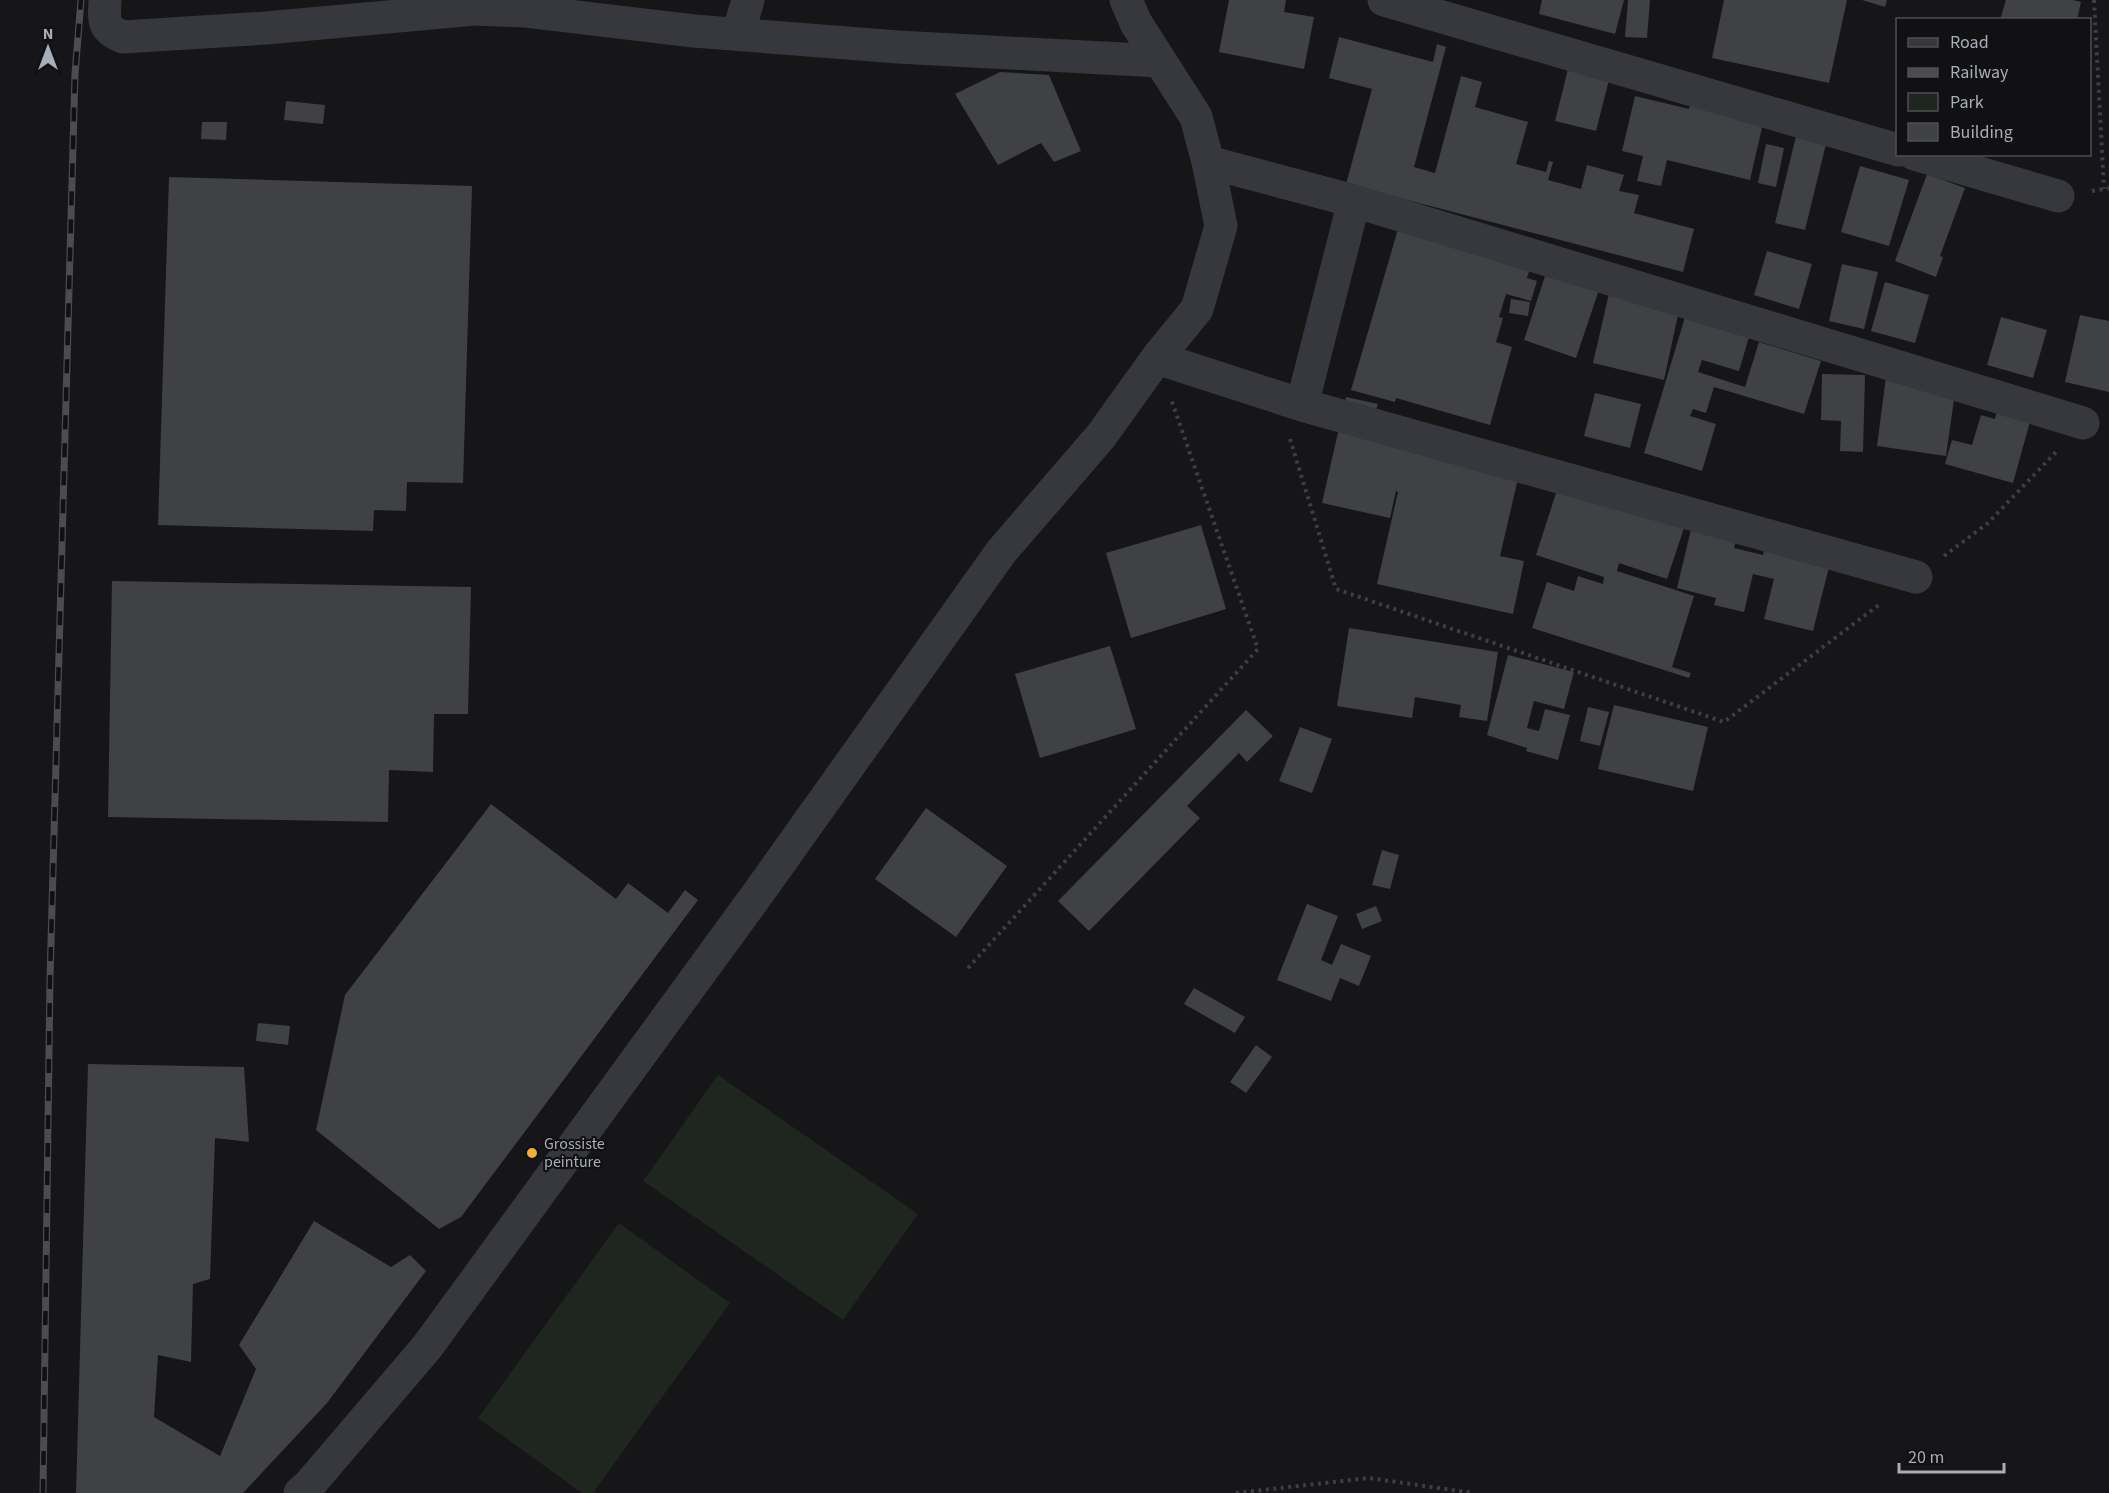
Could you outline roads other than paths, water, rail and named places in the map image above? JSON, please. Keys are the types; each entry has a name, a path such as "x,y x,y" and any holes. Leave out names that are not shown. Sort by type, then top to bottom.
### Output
{"street":[{"path":"105,0 104,20 111,33 123,37 269,14 476,4 694,31 898,47 1159,61"},
{"path":"738,34 748,0"},
{"path":"300,1493 427,1347 759,892 1001,552 1101,436 1157,358 1197,309 1221,226 1208,162 1196,117 1136,23 1126,0"},
{"path":"1384,0 1896,149"},
{"path":"1921,156 2058,196"},
{"path":"1208,162 1354,201 2083,423"},
{"path":"1290,401 1354,201"},
{"path":"1157,358 1290,401 1916,577"}],"railway":[{"path":"43,1493 50,979 75,74 81,0"}],"place":[{"name":"Grossiste peinture","path":"532,1153"}]}
